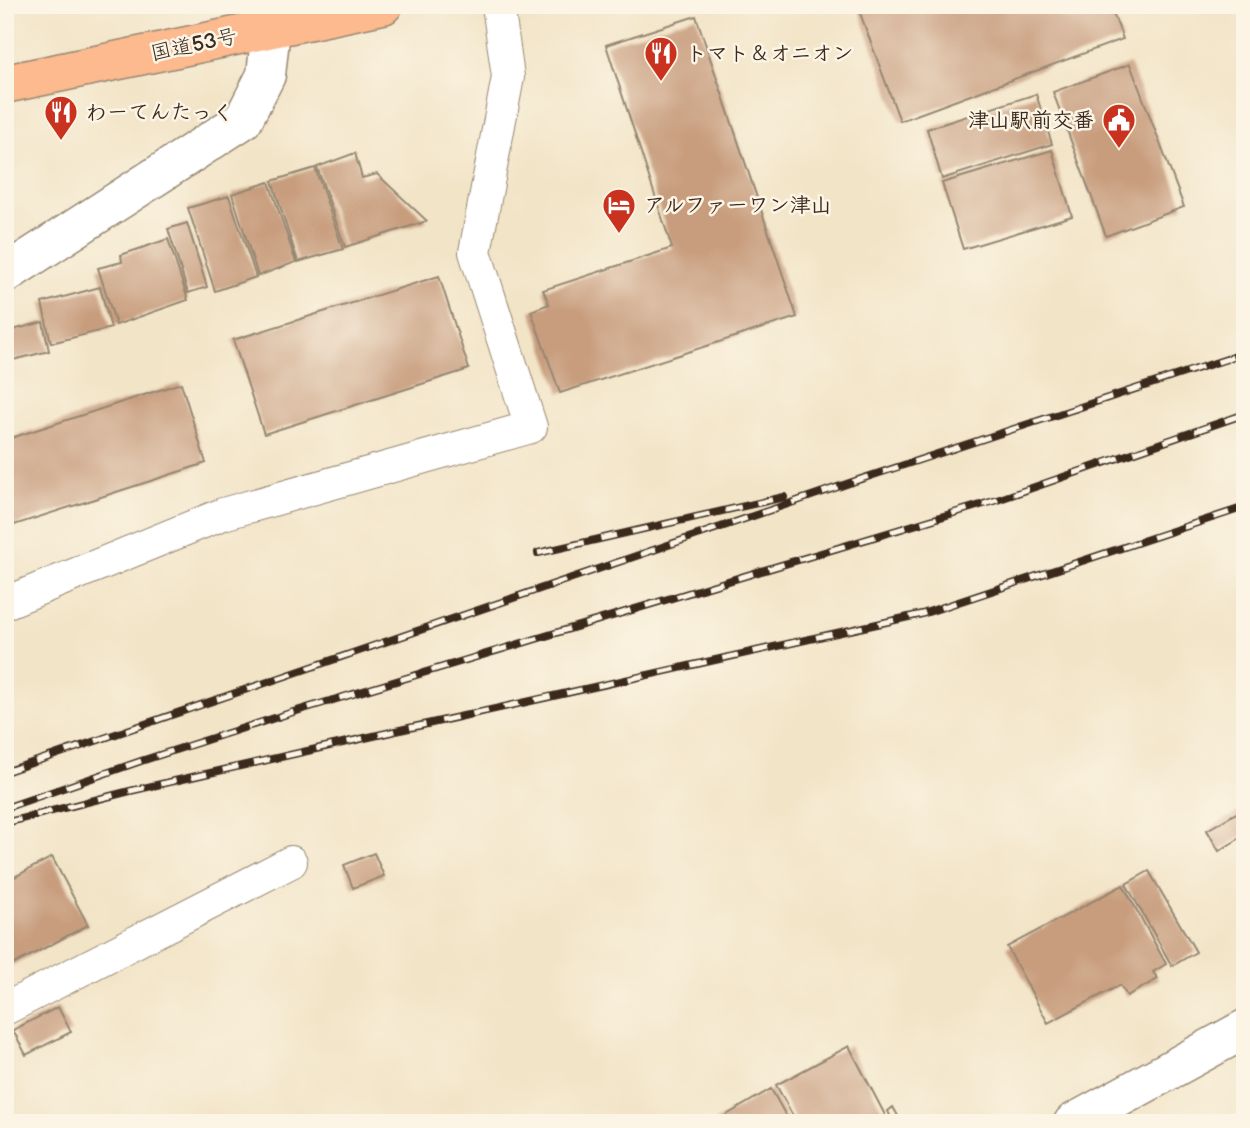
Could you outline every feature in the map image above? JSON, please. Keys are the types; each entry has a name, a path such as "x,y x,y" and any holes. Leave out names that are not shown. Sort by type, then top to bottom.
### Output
{"highway":[{"name":"国道53号","path":"5,84 271,29 335,10 383,5"}],"street":[{"path":"5,274 243,120 266,75 271,29"},
{"path":"1073,1123 1245,1029"}],"lane":[{"path":"5,603 223,514 531,427 475,253 508,77 498,5"},
{"path":"5,1009 291,862"}],"building":[{"path":"857,5 1110,5 1123,39 900,121"},
{"path":"696,16 797,317 560,393 531,311 549,304 543,290 672,248 606,45"},
{"name":"津山駅前交番","path":"1130,64 1184,207 1106,236 1053,92"},
{"path":"1036,94 1052,144 942,179 927,129"},
{"path":"1052,150 1072,216 963,249 942,183"},
{"path":"355,153 362,178 377,174 427,221 345,247 317,167"},
{"path":"315,168 343,249 298,262 272,181"},
{"path":"269,182 296,262 258,276 232,194"},
{"path":"229,196 256,277 215,291 188,208"},
{"path":"187,223 207,287 188,293 168,229"},
{"path":"168,239 188,300 116,325 98,268 122,262 121,255"},
{"path":"439,276 469,369 264,434 233,340"},
{"path":"100,287 111,328 51,343 42,303"},
{"path":"43,322 49,351 5,362 5,332"},
{"path":"181,383 206,463 5,528 5,440"},
{"path":"1240,811 1245,821 1245,835 1219,851 1207,830"},
{"path":"374,853 384,876 353,888 344,865"},
{"path":"52,857 88,925 5,969 5,882"},
{"path":"1149,871 1196,952 1172,966 1126,884"},
{"path":"1123,885 1166,964 1153,972 1158,979 1127,996 1120,985 1048,1023 1007,947"},
{"path":"58,1007 71,1032 26,1055 13,1030"},
{"path":"849,1046 885,1115 873,1123 797,1123 776,1085"},
{"path":"771,1089 790,1123 713,1123"},
{"path":"893,1107 902,1123 883,1123 891,1118 888,1111"}],"railway":[{"path":"5,772 861,479 1245,353"},
{"path":"5,808 290,713 997,500 1245,414"},
{"path":"538,553 784,497"},
{"path":"5,823 130,791 922,614 1245,507"}],"place":[{"name":"トマト＆オニオン","path":"661,83"},
{"name":"わーてんたっく","path":"61,142"},
{"name":"津山駅前交番","path":"1119,150"},
{"name":"アルファーワン津山","path":"619,235"}]}
